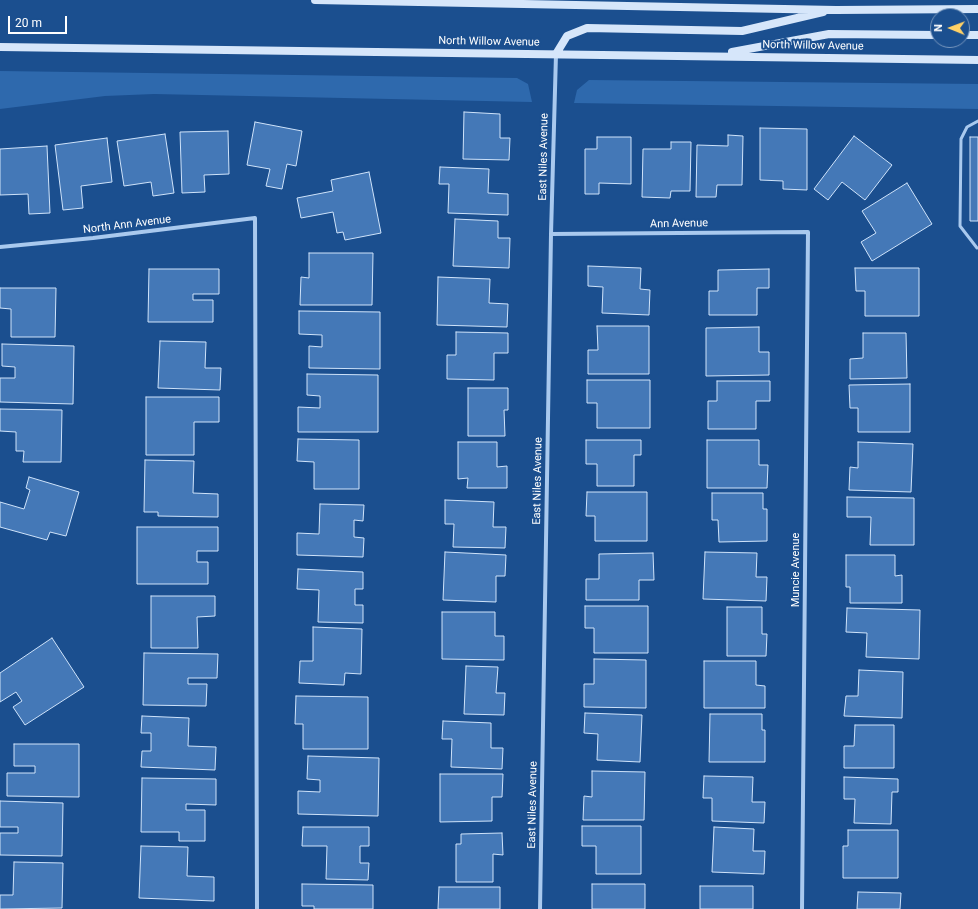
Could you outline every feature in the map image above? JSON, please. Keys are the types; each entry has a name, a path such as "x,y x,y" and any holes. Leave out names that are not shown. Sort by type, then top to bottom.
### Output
{"main road":[{"path":"315,0 836,10 978,8"},
{"path":"556,54 567,36 587,28 742,31 836,10"},
{"path":"714,56 829,34 930,35"},
{"name":"North Willow Avenue","path":"0,47 978,60"}],"street":[{"name":"East Niles Avenue","path":"540,909 551,234 556,54"},
{"name":"North Ann Avenue","path":"0,247 92,238 255,218 256,909"},
{"name":"Ann Avenue","path":"551,234 808,232"},
{"name":"Muncie Avenue","path":"802,909 808,232"}],"lane":[{"path":"977,248 960,226 961,140 967,128 978,120"}],"shaded area":[{"path":"0,71 517,78 528,84 532,102 154,94 105,96 0,109"},
{"path":"589,80 978,84 978,109 574,103 577,90"}],"building":[{"path":"464,112 500,114 500,138 510,138 509,160 463,159"},
{"path":"255,122 302,131 296,166 287,164 282,189 266,186 270,169 247,165"},
{"path":"760,128 807,129 807,190 783,189 783,181 760,180"},
{"path":"228,131 229,174 204,175 205,192 182,193 180,132"},
{"path":"165,134 174,193 153,196 151,182 124,186 117,141"},
{"path":"728,135 743,136 742,185 717,185 716,197 696,197 697,145 728,146"},
{"path":"854,136 892,165 865,200 842,182 828,200 814,189"},
{"path":"597,137 631,137 631,184 599,183 599,194 585,194 585,149 597,149"},
{"path":"970,137 978,137 978,221 970,221"},
{"path":"107,138 112,182 81,186 83,208 63,210 55,145"},
{"path":"671,142 691,142 690,191 671,191 670,198 642,197 643,149 671,149"},
{"path":"47,146 50,213 29,214 28,194 0,195 0,149"},
{"path":"440,167 489,169 488,193 508,194 508,215 448,213 449,184 439,184"},
{"path":"369,172 381,233 345,240 343,232 337,233 333,212 301,218 297,198 333,191 331,180"},
{"path":"907,183 932,224 872,261 861,242 876,233 862,211"},
{"path":"455,219 498,221 498,238 510,238 509,268 453,266"},
{"path":"309,253 373,253 372,305 300,305 301,277 309,278"},
{"path":"588,266 641,268 640,289 650,290 649,315 602,313 603,287 588,286"},
{"path":"855,268 919,268 919,316 865,316 865,291 856,291"},
{"path":"149,269 219,269 219,294 193,294 193,300 213,300 213,322 148,322"},
{"path":"769,269 769,288 757,288 757,315 709,315 709,291 718,291 718,270"},
{"path":"438,277 490,279 489,303 508,304 507,327 437,325"},
{"path":"0,288 56,288 55,337 11,337 11,309 0,308"},
{"path":"299,311 380,312 380,369 309,368 309,346 322,347 322,335 299,334"},
{"path":"597,326 649,326 649,374 588,374 588,350 598,350"},
{"path":"759,327 759,352 769,352 769,375 706,376 706,328"},
{"path":"456,332 508,333 508,353 494,353 494,380 447,379 447,355 456,355"},
{"path":"863,333 906,333 907,378 850,379 850,359 863,358"},
{"path":"160,341 206,342 205,368 221,368 220,390 158,388"},
{"path":"2,344 74,346 73,404 0,402 0,378 15,378 15,367 2,366"},
{"path":"307,374 378,375 378,432 298,432 298,407 320,408 320,396 307,395"},
{"path":"587,380 650,380 650,428 597,428 597,403 587,403"},
{"path":"717,381 770,381 770,401 756,401 756,429 708,429 708,401 717,401"},
{"path":"910,384 910,432 858,432 858,408 850,408 849,385"},
{"path":"468,388 508,388 508,410 504,410 505,436 468,436"},
{"path":"146,397 219,397 219,422 194,422 194,455 146,455"},
{"path":"0,409 62,410 61,462 23,462 24,451 16,451 16,432 0,431"},
{"path":"298,439 359,440 359,489 314,489 314,462 297,461"},
{"path":"586,440 641,440 641,455 634,455 634,486 597,486 597,464 586,464"},
{"path":"707,440 759,440 759,465 768,465 767,488 707,488"},
{"path":"458,442 497,442 497,467 507,466 507,488 467,488 468,478 458,479"},
{"path":"858,442 913,444 911,492 849,490 850,467 858,468"},
{"path":"145,460 194,461 193,493 218,494 218,517 158,516 158,512 144,512"},
{"path":"29,477 79,492 66,536 50,532 47,540 0,527 0,502 24,509 30,490 26,488"},
{"path":"587,492 647,492 647,541 595,541 595,516 586,516"},
{"path":"712,493 763,493 763,509 767,509 767,541 719,542 718,520 712,520"},
{"path":"847,497 914,498 914,545 870,545 871,517 847,517"},
{"path":"445,500 494,502 493,527 506,527 505,548 453,547 454,524 445,524"},
{"path":"320,504 364,505 363,521 354,520 354,537 364,538 363,557 297,555 297,533 319,534"},
{"path":"137,527 218,527 218,551 197,551 197,562 208,562 208,584 137,584"},
{"path":"445,552 506,555 505,576 496,576 496,602 443,600"},
{"path":"705,552 757,553 756,577 767,577 766,601 703,599"},
{"path":"653,553 654,580 639,580 639,600 586,600 586,579 599,579 599,554"},
{"path":"846,555 895,555 895,576 902,575 902,603 850,603 850,587 846,587"},
{"path":"298,569 363,572 363,589 355,589 355,605 363,605 363,623 318,622 319,590 297,589"},
{"path":"151,596 215,596 215,616 197,617 198,648 151,648"},
{"path":"585,606 648,606 648,653 594,653 594,628 585,628"},
{"path":"727,607 762,607 762,634 767,634 766,656 727,656"},
{"path":"847,608 920,610 919,659 866,657 867,633 846,632"},
{"path":"442,612 495,612 495,636 504,636 504,660 442,659"},
{"path":"313,627 362,629 361,674 345,673 344,685 299,683 300,661 313,661"},
{"path":"52,638 84,687 25,725 13,707 22,701 16,692 0,702 0,673"},
{"path":"144,653 218,654 217,678 188,678 188,684 207,684 206,706 143,705"},
{"path":"594,659 646,660 646,708 584,707 584,684 594,684"},
{"path":"704,661 756,661 756,685 765,686 765,708 704,708"},
{"path":"466,666 498,667 496,693 505,693 504,715 464,714"},
{"path":"859,670 903,672 902,718 844,716 846,696 858,696"},
{"path":"296,696 368,697 368,749 303,749 303,724 295,724"},
{"path":"585,713 642,715 640,762 597,760 598,734 584,733"},
{"path":"710,714 762,714 762,730 765,730 765,762 709,762"},
{"path":"142,716 189,718 188,746 216,747 215,770 141,767 142,751 151,751 151,733 141,733"},
{"path":"443,721 491,723 491,748 503,748 502,769 451,767 452,739 442,739"},
{"path":"855,725 894,725 894,768 844,768 844,746 854,746"},
{"path":"14,744 79,744 79,797 7,796 7,773 35,773 35,766 14,766"},
{"path":"308,756 379,758 378,816 298,814 298,791 320,792 320,780 307,779"},
{"path":"592,771 645,772 644,820 583,820 584,796 592,797"},
{"path":"440,774 503,774 502,797 492,797 492,821 440,822"},
{"path":"704,776 753,777 752,802 765,802 764,823 712,821 712,798 703,798"},
{"path":"844,777 898,779 898,792 892,792 891,824 854,823 855,799 844,799"},
{"path":"142,778 216,779 216,805 186,804 186,810 205,810 205,841 179,841 179,832 141,832"},
{"path":"0,801 63,803 62,856 0,855 0,833 18,833 18,827 0,827"},
{"path":"582,826 641,826 641,874 596,874 596,846 582,846"},
{"path":"303,827 369,827 369,846 360,846 360,863 369,863 368,880 326,879 327,846 302,846"},
{"path":"714,827 754,829 753,851 765,851 764,874 712,872"},
{"path":"848,830 898,830 898,878 843,878 843,846 848,846"},
{"path":"502,833 503,855 493,854 493,882 456,882 456,844 461,844 461,834"},
{"path":"141,846 188,847 187,876 214,877 214,901 139,898"},
{"path":"14,862 63,863 62,908 0,909 0,895 13,895"},
{"path":"302,884 373,885 373,909 314,909 314,906 302,906"},
{"path":"592,884 645,884 645,909 592,909"},
{"path":"700,886 753,886 753,909 700,909"},
{"path":"439,887 500,887 500,909 438,909"},
{"path":"858,892 901,893 900,909 857,909"}]}
